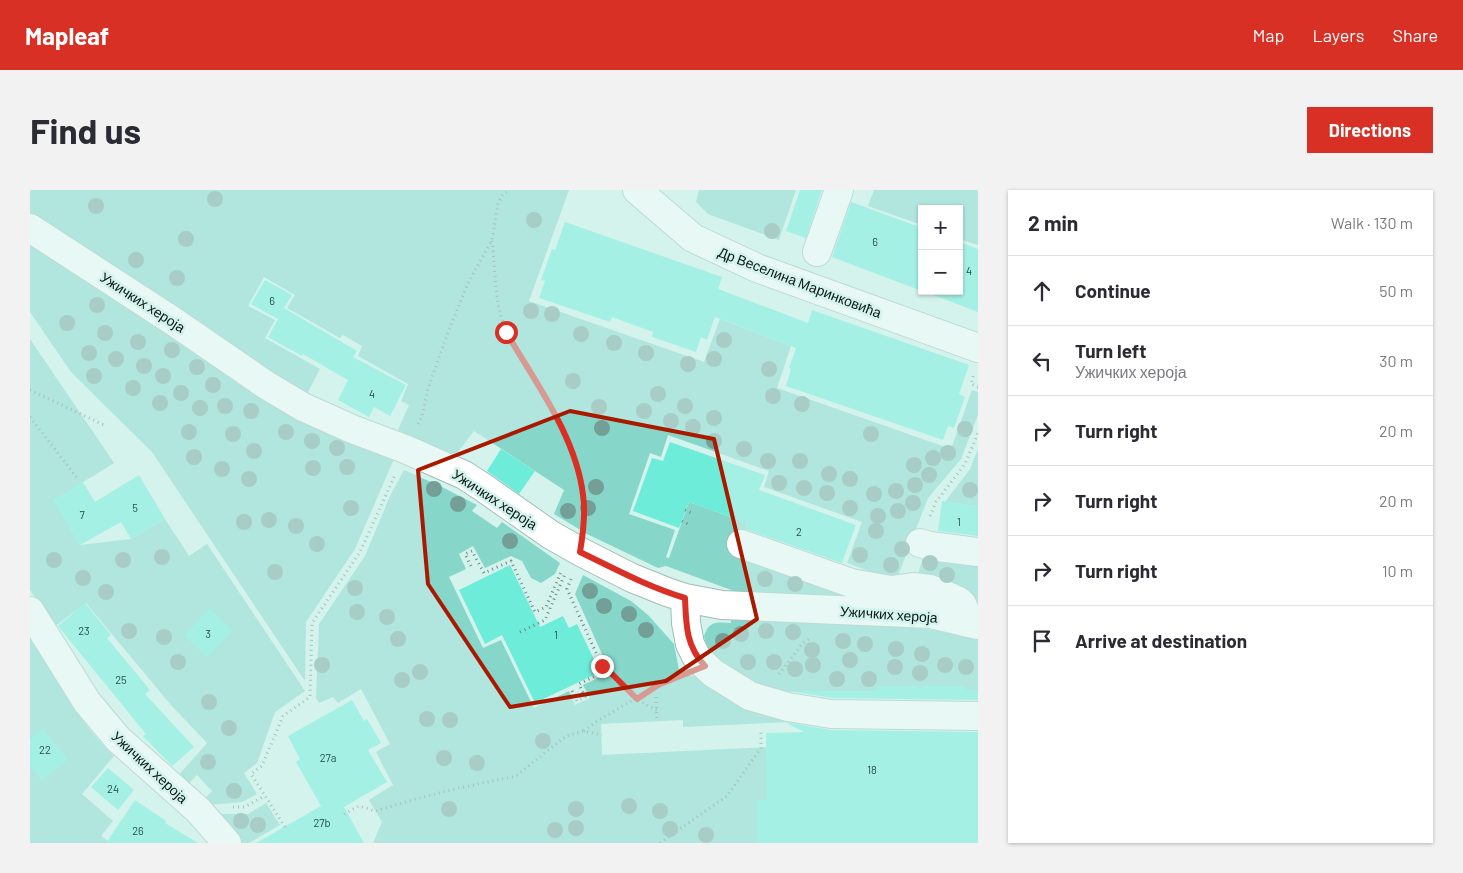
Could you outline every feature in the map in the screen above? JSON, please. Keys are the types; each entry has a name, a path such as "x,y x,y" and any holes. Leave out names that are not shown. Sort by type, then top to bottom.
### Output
{"street":[{"name":"Др Веселина Маринковића","path":"637,190 693,238 757,268 978,348"},
{"path":"817,252 839,190"},
{"name":"Ужичких хероја","path":"30,228 173,320 266,385 303,407 352,429 400,461 470,479 552,536 569,565 632,578 685,598 722,605 930,614 972,624"},
{"path":"920,543 978,552"},
{"path":"741,544 851,583 891,590 913,587 930,589 962,604 972,624"},
{"path":"685,598 686,623 690,644 697,658 705,666 750,696 788,708 831,714 978,716"},
{"name":"Ужичких хероја","path":"30,611 86,702 118,739 198,810 227,843"}],"path":[{"path":"510,190 504,194 498,204 492,240 496,299 506,332 554,413 567,440 580,476 584,497 584,532 545,620 520,632"},
{"path":"285,827 251,774 262,766 283,716 310,696 312,623 360,552 422,416 428,389 468,283 492,240"},
{"path":"971,384 978,386"},
{"path":"30,390 104,425"},
{"path":"30,417 78,478"},
{"path":"920,543 936,502 965,464 978,433"},
{"path":"686,510 694,514"},
{"path":"682,522 690,524"},
{"path":"471,566 465,554 472,551 484,573 511,561 535,612 546,607 569,565"},
{"path":"567,589 602,666 644,705 656,710"},
{"path":"778,677 780,670 804,644 818,634"},
{"path":"344,814 359,806 375,811 440,793 516,776 566,736 583,731 658,685 705,666"},
{"path":"572,691 577,701 585,697 579,684 608,670"},
{"path":"656,697 657,722"},
{"path":"660,843 727,796 761,748 761,723"},
{"path":"583,731 602,735"}],"highlighted area":[{"path":"570,411 714,439 757,619 666,681 510,707 428,584 418,470"}],"green space":[{"path":"30,190 569,190 529,301 704,362 720,319 791,346 777,388 951,449 972,390 978,392 978,415 961,459 928,498 896,581 847,563 862,522 764,487 769,471 668,435 661,457 650,453 629,514 675,530 666,557 669,558 689,502 747,523 742,537 850,597 734,591 666,566 658,568 587,534 554,514 564,490 474,431 457,453 449,453 398,430 409,405 401,401 408,384 358,356 362,346 343,335 340,338 287,308 295,295 264,277 248,306 275,320 265,338 320,369 306,396 30,214"},
{"path":"699,190 796,190 779,240 708,214 696,202"},
{"path":"874,190 978,190 978,245 963,240 963,205 918,205 918,224 868,206"},
{"path":"30,245 164,332 253,393 296,419 394,459 355,549 306,622 305,681 152,452 71,372 30,312"},
{"path":"30,339 114,463 54,500 80,545 131,539 165,519 189,556 207,544 305,691 275,712 257,763 244,773 257,794 242,802 208,805 204,800 212,791 197,775 187,785 177,777 207,743 171,705 86,603 54,627 30,590"},
{"path":"978,449 978,506 945,502 970,469"},
{"path":"404,470 477,505 472,511 497,528 502,522 560,563 555,574 541,583 531,578 522,561 511,556 485,568 473,546 459,554 466,569 449,577 483,648 501,640 534,708 569,691 575,705 590,698 583,685 610,672 575,594 583,575 631,601 648,615 674,644 680,675 701,676 793,719 789,722 683,727 683,720 601,724 602,755 768,747 767,843 373,843 382,822 369,800 393,785 376,752 390,744 361,689 338,703 333,697 319,703 316,698 319,624 365,556 390,496"},
{"path":"925,553 978,559 978,609 915,582"},
{"path":"731,620 905,627 935,630 978,640 978,692 769,691 732,674 707,649 704,636 708,628 717,623 731,623"},
{"path":"30,637 79,715 114,756 82,794 113,821 101,836 111,843 30,843"},
{"path":"266,803 280,825 249,843 243,843 217,814 248,814"}],"building":[{"path":"800,190 822,190 806,238 786,231"},
{"path":"851,202 918,227 918,289 832,257"},
{"path":"565,222 722,277 718,289 808,323 812,310 969,365 959,394 965,397 954,428 948,426 943,440 786,386 791,369 789,368 796,348 715,317 707,340 701,337 696,352 652,337 653,332 612,317 610,322 539,298 545,281 541,280 552,249 555,250"},
{"path":"963,243 978,249 978,312 933,295 963,295"},
{"path":"265,280 292,295 284,308 357,351 353,357 406,385 390,416 374,407 369,417 338,400 348,380 303,354 302,356 268,337 278,319 251,304"},
{"path":"670,442 765,475 759,490 856,525 842,563 745,529 747,523 689,502 679,528 633,511 652,458 663,461"},
{"path":"501,449 535,471 519,494 487,471"},
{"path":"139,475 165,519 131,539 121,522 80,545 53,500 83,482 95,502"},
{"path":"942,501 978,506 978,536 938,531"},
{"path":"510,565 540,627 563,616 569,628 577,624 600,672 535,703 502,635 485,644 459,590"},
{"path":"85,603 111,635 107,638 150,690 145,694 194,747 172,766 143,736 146,734 58,626"},
{"path":"210,608 233,631 207,657 184,635"},
{"path":"877,686 966,686 966,690 978,690 978,700 832,698 789,691 877,691"},
{"path":"352,700 364,721 367,719 381,743 368,750 387,782 344,807 364,843 256,843 321,806 296,762 300,759 288,736"},
{"path":"785,722 831,730 978,732 978,843 757,843 757,800 767,800 766,733 804,732"},
{"path":"43,729 68,759 42,781 30,767 30,739"},
{"path":"108,768 134,790 118,810 91,787"},
{"path":"135,800 166,821 165,823 198,843 106,843"}],"route":[{"path":"506,332 554,413 567,440 580,476 584,497 584,532 580,552 632,578 685,598 686,623 690,644 697,658 705,666 658,685 637,699 602,666"}]}
